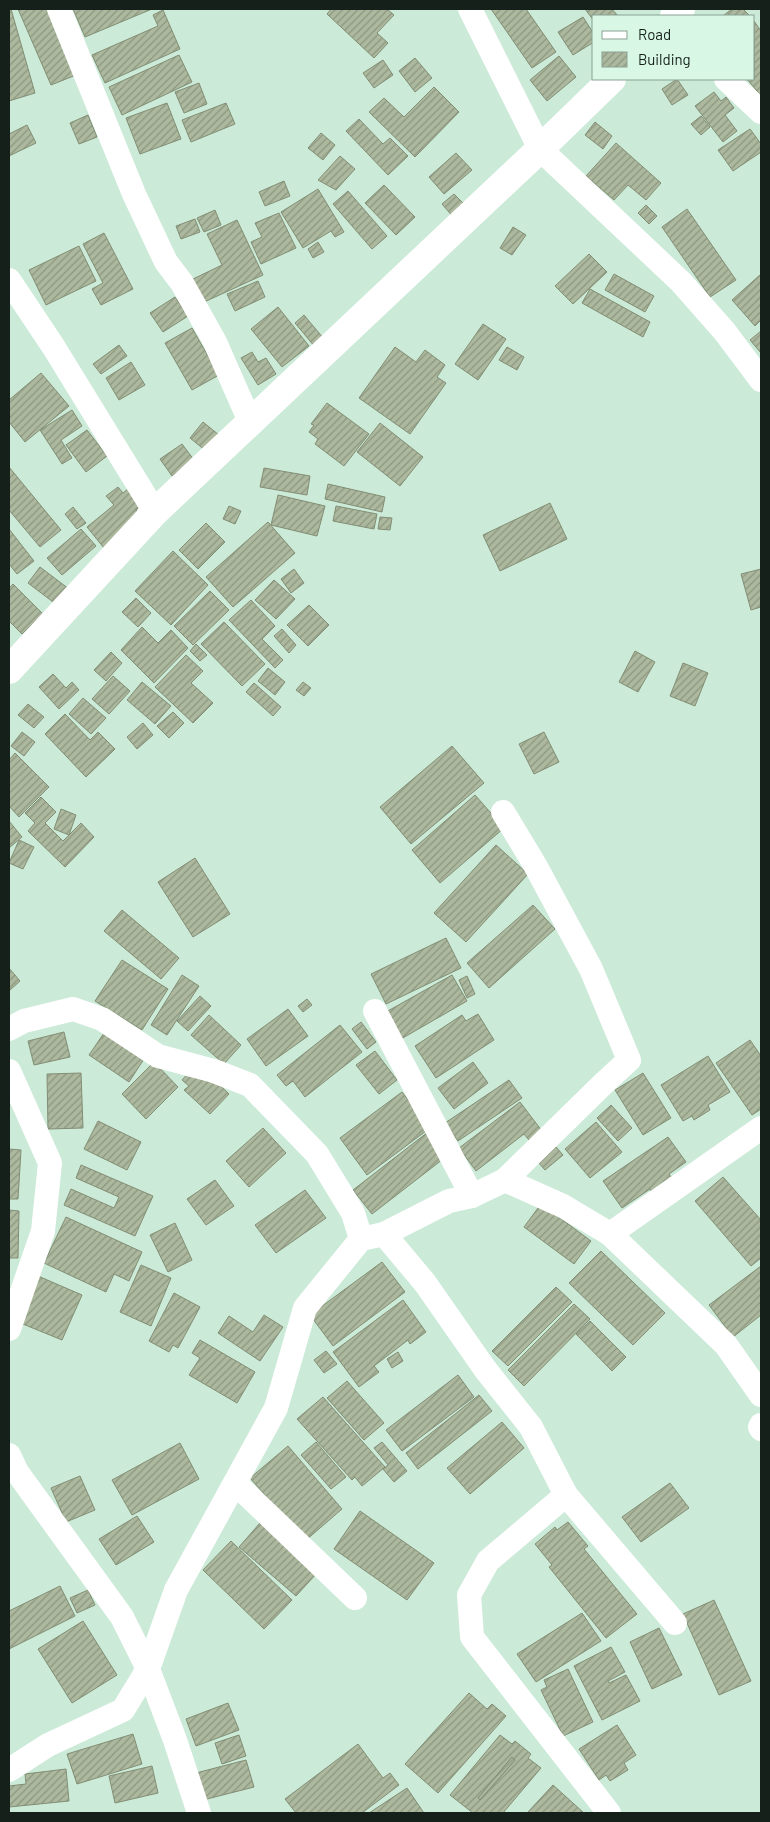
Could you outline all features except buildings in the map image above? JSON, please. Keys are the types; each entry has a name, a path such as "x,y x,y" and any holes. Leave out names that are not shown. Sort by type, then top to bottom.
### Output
{"street":[{"path":"59,9 134,194 166,262 182,283 215,342 251,424"},
{"path":"470,9 540,149 681,282 725,332 761,380"},
{"path":"9,670 155,512 251,424 611,80"},
{"path":"727,80 761,112"},
{"path":"9,280 53,346 155,512"},
{"path":"9,1770 48,1745 123,1710 148,1669 176,1590 236,1484 276,1408 305,1308 373,1236 449,1201 472,1196 504,1180 630,1060 591,969 535,865 502,812"},
{"path":"9,1029 24,1021 73,1009 102,1019 158,1056 214,1071 250,1085 317,1154 354,1213 373,1236 425,1284 485,1368 531,1427 566,1495 675,1623"},
{"path":"375,1011 472,1196"},
{"path":"9,1071 50,1164 43,1231 9,1329"},
{"path":"610,1234 761,1128"},
{"path":"504,1180 563,1206 610,1234 726,1345 761,1395"},
{"path":"9,1455 17,1472 122,1617 148,1669 175,1740 199,1813"},
{"path":"236,1484 355,1598"},
{"path":"566,1495 488,1561 469,1595 472,1636 609,1813"}]}
